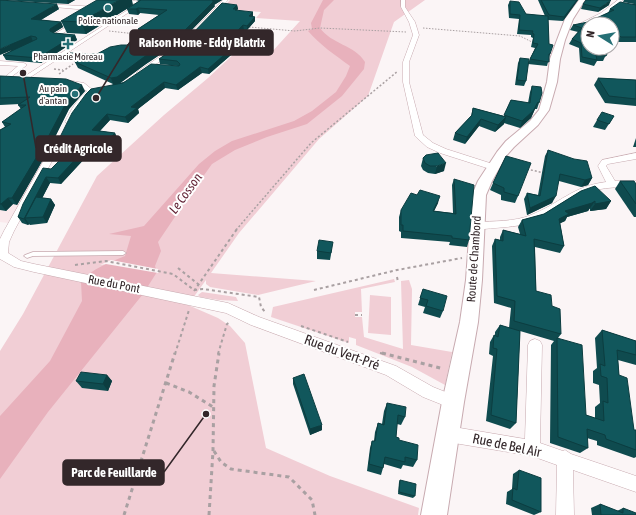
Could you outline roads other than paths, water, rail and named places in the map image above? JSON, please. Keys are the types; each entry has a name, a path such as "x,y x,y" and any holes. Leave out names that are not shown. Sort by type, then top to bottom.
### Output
{"main road":[{"name":"Route de Chambord","path":"434,515 453,402 469,322 474,280 479,195 493,167 510,144 534,122 544,110 552,82 555,59 559,45 566,27 582,0"}],"street":[{"path":"45,11 90,15 102,7 41,5 50,0"},
{"path":"122,0 143,2"},
{"path":"133,77 185,42 226,0"},
{"path":"403,0 403,7 416,35 406,62 406,82 419,136 430,145 443,151 493,167"},
{"path":"24,79 143,2"},
{"path":"566,27 580,25 592,20 603,14 612,3 621,2"},
{"path":"65,36 56,35 83,19"},
{"path":"77,37 88,38"},
{"path":"0,59 10,56"},
{"path":"0,63 24,65 4,78"},
{"path":"148,66 163,68"},
{"path":"4,78 40,80"},
{"path":"1,256 4,242 9,231 54,150 76,106 83,97 95,91 85,85 50,80"},
{"path":"612,184 605,174 602,166 605,162 636,156"},
{"path":"476,226 526,221 539,216 578,192 593,187 612,184 636,184"},
{"name":"Rue du Pont","path":"1,256 18,264 84,279 152,292 193,295 228,308"},
{"name":"Rue du Vert-Pré","path":"228,308 255,321 391,370 428,392 453,402"},
{"path":"532,448 535,345"},
{"name":"Rue de Bel Air","path":"448,434 532,448 565,458 636,484"},
{"path":"565,458 565,515"}],"lane":[{"path":"27,256 33,254 123,253"}],"water":[{"name":"Le Cosson","path":"323,0 334,0 324,10 320,28 330,38 361,56 365,62 364,69 342,96 307,124 267,137 235,150 212,164 158,242 161,251 155,266 157,272 143,294 48,412 0,479 0,416 50,361 82,301 81,282 96,269 125,256 131,236 109,234 144,226 199,164 215,151 232,141 294,121 312,111 336,92 346,76 350,66 333,54 308,31 312,29 311,23"}],"place":[{"name":"Police nationale","path":"108,8"},
{"name":"Pharmacie Moreau","path":"68,44"},
{"name":"Crédit Agricole","path":"23,73"},
{"name":"Au pain d'antan","path":"75,94"},
{"name":"Raison Home - Eddy Blatrix","path":"96,98"},
{"name":"Parc de Feuillarde","path":"206,414"}]}
